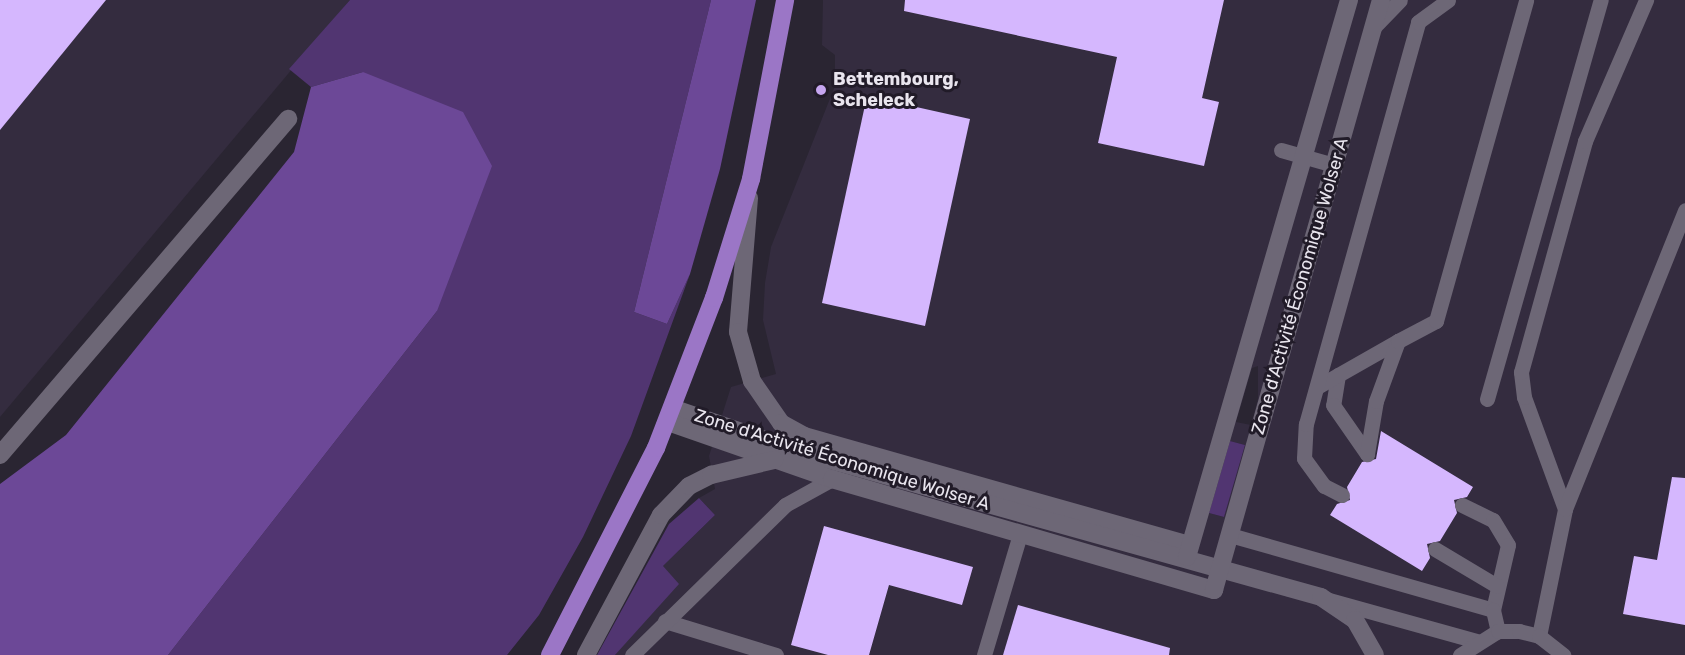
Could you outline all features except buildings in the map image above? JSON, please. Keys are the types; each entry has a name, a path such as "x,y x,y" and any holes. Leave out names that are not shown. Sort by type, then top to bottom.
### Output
{"main road":[{"path":"550,655 670,415 751,179 785,0"}],"street":[{"name":"Zone d'Activité Économique Wolser A","path":"1188,554 1349,0"},
{"name":"Zone d'Activité Économique Wolser A","path":"1219,572 1381,0"},
{"path":"0,455 288,119"},
{"path":"751,179 738,332 752,381 781,423 804,436 1188,554"},
{"path":"670,415 774,460 832,479 1214,590 1219,572"},
{"name":"Zone d'Activité Économique Wolser A","path":"670,415 1188,554 1219,572 1321,597 1354,621 1375,655"},
{"path":"586,655 661,515 689,486 711,475 774,460"}],"lane":[{"path":"1372,29 1400,0"},
{"path":"1342,495 1324,486 1304,458 1317,387 1418,22 1448,0"},
{"path":"1317,387 1436,321 1526,0"},
{"path":"1486,399 1601,0"},
{"path":"1565,509 1524,397 1521,372 1585,141 1646,0"},
{"path":"1281,150 1334,165"},
{"path":"1539,636 1565,509 1685,210"},
{"path":"1338,375 1333,405 1367,454 1376,401 1398,341"},
{"name":"Zone d'Activité Économique Wolser A","path":"632,655 785,505 832,479"},
{"path":"1462,505 1493,520 1508,545 1493,610 1498,632"},
{"path":"984,655 1020,534"},
{"path":"1230,536 1493,610"},
{"path":"1435,549 1497,586"},
{"path":"1321,597 1477,641"},
{"path":"665,621 776,655"},
{"path":"1460,655 1477,641 1498,632 1539,636 1563,655"}],"shaded area":[{"path":"0,0 350,0 0,417"},
{"path":"350,0 711,0 634,312 667,324 690,274 631,436 583,537 539,615 507,655 168,655 437,311 363,72 311,87 289,69"},
{"path":"711,0 756,0 720,169 690,274 667,324 634,312"},
{"path":"823,0 1685,0 1685,655 615,655 663,566 715,515 699,498 715,489 709,456 731,387 776,374 763,320 765,283 771,247 835,86 835,55 822,45","holes":["1258,366 1258,399 1251,425 1236,422 1252,368","1230,441 1245,445 1224,517 1209,513"]},
{"path":"363,72 463,112 492,166 437,311 168,655 0,655 0,484 66,435 294,152 311,87"},
{"path":"1230,441 1245,445 1224,517 1209,513"},
{"path":"699,498 715,515 663,566 679,584 615,655 597,655 669,524"}],"place":[{"name":"Bettembourg, Scheleck","path":"821,90"}]}
